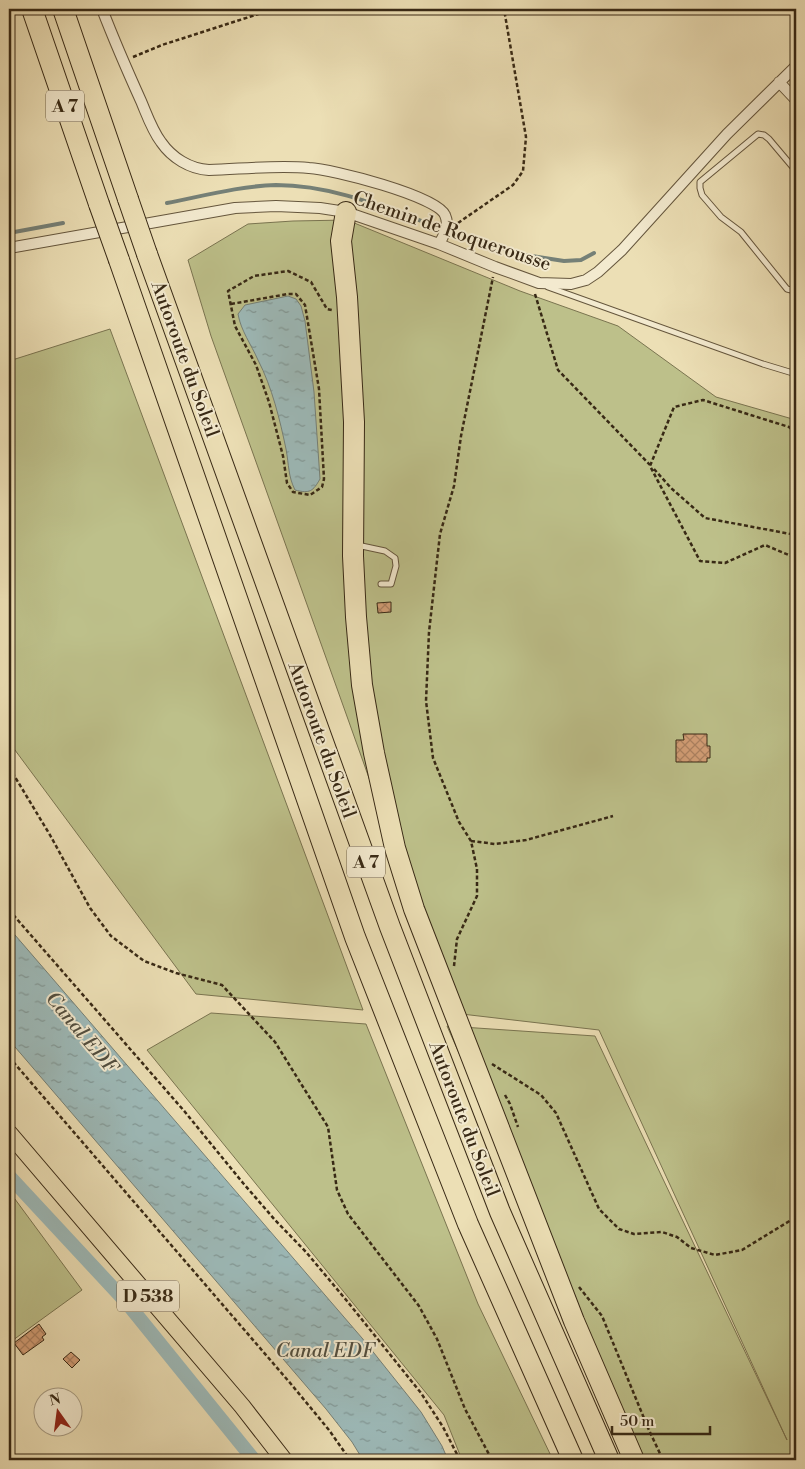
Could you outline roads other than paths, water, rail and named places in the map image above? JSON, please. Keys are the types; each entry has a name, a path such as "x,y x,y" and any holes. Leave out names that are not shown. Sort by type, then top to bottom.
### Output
{"highway":[{"name":"Autoroute du Soleil","path":"32,9 355,937 468,1224 573,1460"},
{"name":"Autoroute du Soleil","path":"63,9 147,254 390,927 500,1212 609,1460"},
{"path":"346,212 341,241 348,313 354,422 356,617 362,684 394,848 414,909 574,1321 634,1460"}],"main road":[{"name":"D 538","path":"9,1133 242,1406 284,1460"}],"street":[{"path":"102,9 123,61 161,143 171,154 197,169 312,168 340,173 412,195 436,206 445,213 446,230 438,244"},
{"name":"Chemin de Roquerousse","path":"9,248 235,208 276,206 320,208 346,212 538,282 562,285 571,284 586,280 598,272 622,250 714,148 796,66"},
{"path":"779,82 796,100"}],"lane":[{"path":"796,171 769,139 764,135 758,134 700,182 700,188 702,195 721,217 742,232 786,289 791,290 796,286"},
{"path":"538,282 763,364 796,374"},
{"path":"354,545 385,551 395,558 396,566 391,584 381,584"}],"water":[{"path":"288,296 296,299 301,306 305,321 314,392 320,479 313,489 304,492 295,490 293,485 281,427 271,392 238,314 245,305"},
{"name":"Canal EDF","path":"9,928 362,1338 421,1412 442,1446 448,1460 363,1460 352,1442 326,1409 9,1040"}],"waterway":[{"path":"167,203 249,187 297,186 357,198 435,226"},
{"path":"9,233 63,223"},
{"path":"457,234 519,254 564,261 581,260 594,253"},
{"path":"9,1176 127,1303 254,1460"}]}
